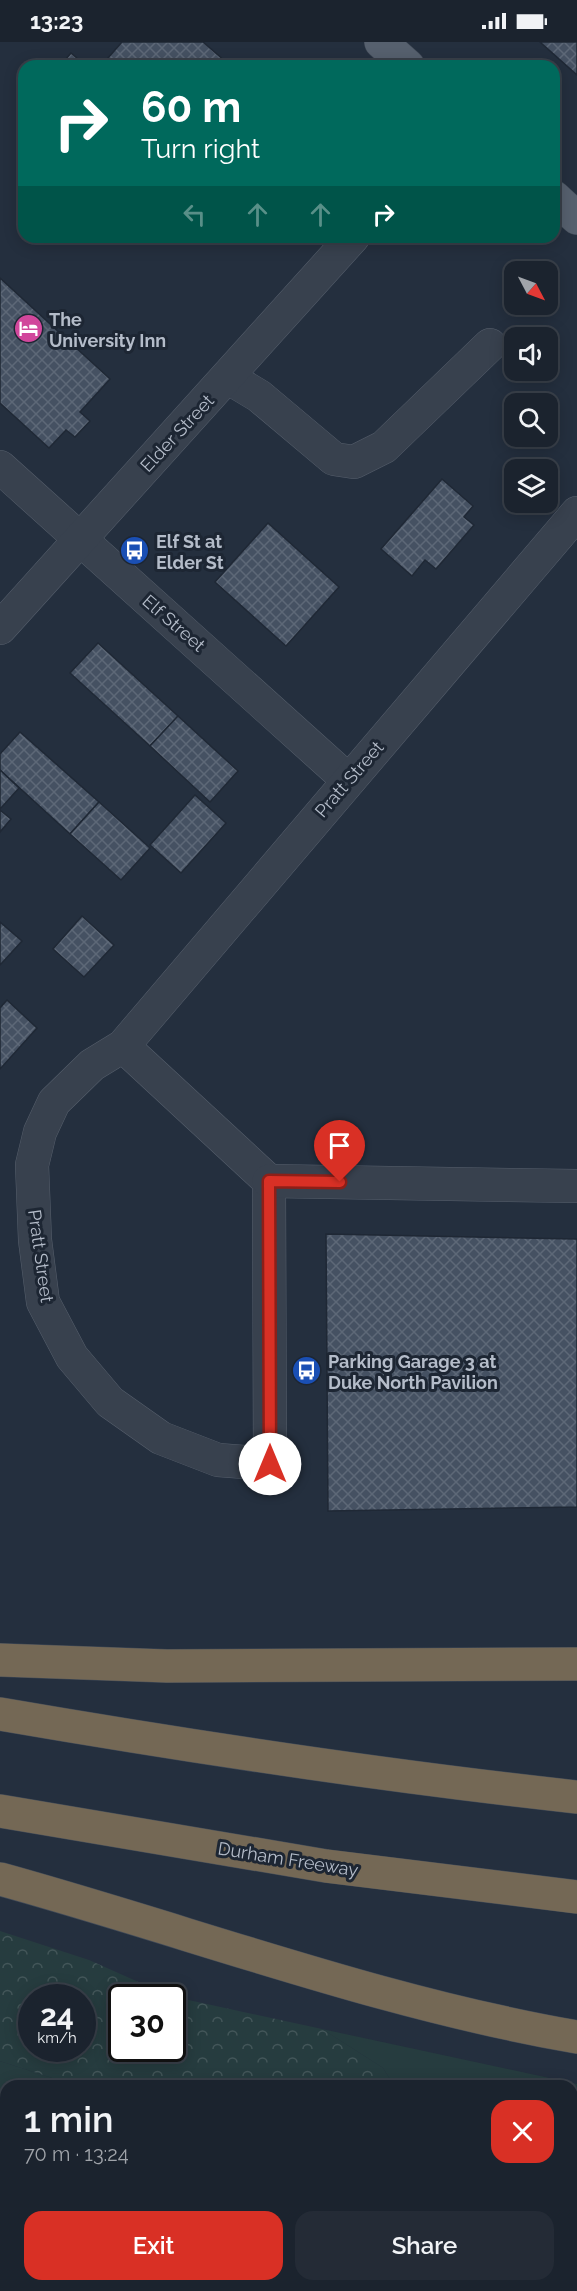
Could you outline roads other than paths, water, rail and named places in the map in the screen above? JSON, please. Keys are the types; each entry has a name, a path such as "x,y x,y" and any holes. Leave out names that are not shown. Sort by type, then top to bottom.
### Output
{"highway":[{"path":"0,1660 167,1666 577,1664"},
{"path":"0,1714 162,1742 419,1779 577,1797"},
{"name":"Durham Freeway","path":"0,1811 326,1866 577,1897"},
{"path":"0,1879 445,2010 577,2037"}],"main road":[{"path":"381,42 401,60"},
{"path":"560,202 577,218"}],"street":[{"name":"Elder Street","path":"0,628 78,539 229,378 348,243"},
{"path":"229,378 259,396 334,459 354,462 384,447 490,345"},
{"name":"Elf Street","path":"0,467 348,780"},
{"name":"Pratt Street","path":"269,1181 270,1464 218,1460 161,1438 110,1402 72,1358 43,1302 35,1240 32,1165 40,1132 54,1102 92,1065 123,1046 577,513"},
{"path":"123,1046 269,1181 577,1186"}],"place":[{"name":"The University Inn","path":"28,329"},
{"name":"Elf St at Elder St","path":"135,551"},
{"name":"Parking Garage 3 at Duke North Pavilion","path":"307,1371"}]}
